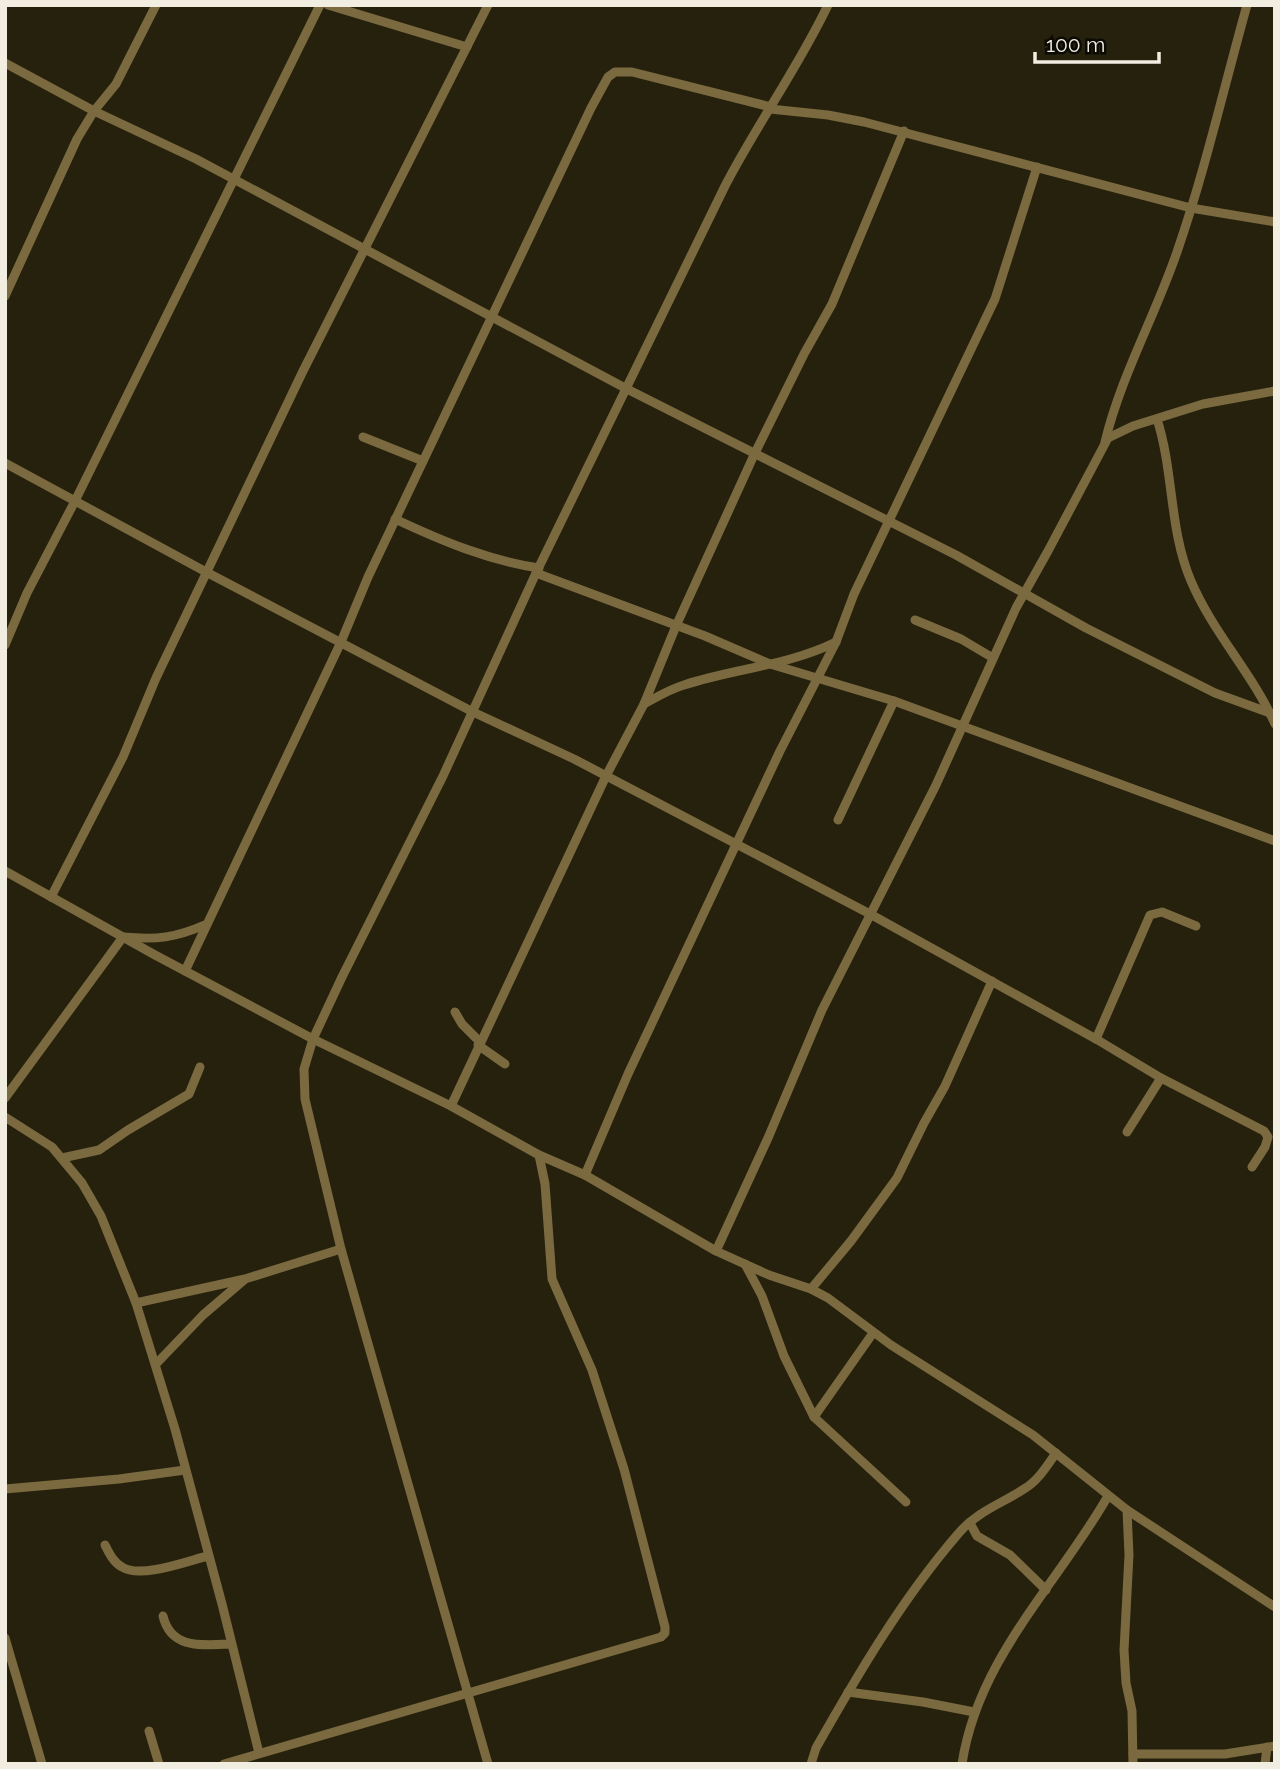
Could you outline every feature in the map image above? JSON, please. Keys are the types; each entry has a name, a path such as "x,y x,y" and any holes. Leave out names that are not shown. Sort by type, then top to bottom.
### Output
{"street":[{"path":"5,296 64,166 94,111 116,84 156,5"},
{"path":"5,645 27,593 235,181 320,5"},
{"path":"328,5 467,47"},
{"path":"51,897 123,757 156,678 303,371 488,5"},
{"path":"488,1764 341,1250 305,1099 304,1069 313,1039 473,712 537,571 743,151 828,5"},
{"path":"1105,443 1113,412 1153,318 1191,208 1247,5"},
{"path":"5,62 94,111 196,159 626,389 754,455 890,520 1070,620 1215,693 1270,713"},
{"path":"185,971 341,642 395,519 591,108 611,73 632,72 770,108 828,115 904,131 1191,208 1275,222"},
{"path":"451,1106 606,776 644,704 676,626 754,455 832,304 904,131"},
{"path":"585,1175 628,1074 836,642 854,594 995,299 1037,167"},
{"path":"716,1251 822,1010 936,785 1023,592 1108,438 1133,426 1203,404 1275,391"},
{"path":"1157,419 1177,530 1191,580 1217,631 1275,724"},
{"path":"363,437 423,461"},
{"path":"5,463 473,712 606,776 870,914 1161,1078 1266,1133 1266,1144 1252,1167"},
{"path":"395,519 481,555 537,571 770,664 894,701 1275,841"},
{"path":"915,620 961,639 993,658"},
{"path":"644,704 686,684 810,654 836,642"},
{"path":"838,820 894,701"},
{"path":"5,870 313,1039 451,1106 539,1155 585,1175 716,1251 811,1289 1032,1435 1127,1510 1275,1607"},
{"path":"1096,1039 1150,915 1162,912 1196,926"},
{"path":"123,937 170,938 207,924"},
{"path":"5,1098 123,937"},
{"path":"811,1289 859,1231 897,1178 923,1123 945,1086 992,981"},
{"path":"455,1012 479,1044 505,1064"},
{"path":"62,1158 99,1150 189,1094 200,1067"},
{"path":"1127,1132 1161,1078"},
{"path":"5,1116 52,1147 82,1183 101,1216 136,1303 185,1470 259,1753"},
{"path":"224,1764 661,1637 666,1629 624,1469 596,1382 572,1320 552,1279 545,1184 539,1155"},
{"path":"136,1303 245,1279 341,1250"},
{"path":"744,1264 762,1296 784,1356 814,1417 906,1502"},
{"path":"156,1364 203,1315 245,1279"},
{"path":"814,1417 873,1332"},
{"path":"805,1764 848,1692 920,1582 970,1522 989,1507 1030,1485 1056,1453"},
{"path":"5,1489 185,1470"},
{"path":"962,1764 974,1712 998,1659 1108,1496"},
{"path":"1127,1510 1129,1555 1124,1650 1126,1683 1132,1711 1133,1759 1226,1754 1271,1746 1265,1764"},
{"path":"970,1522 977,1536 1010,1555 1046,1590"},
{"path":"105,1545 119,1565 134,1572 208,1556"},
{"path":"163,1616 170,1634 180,1640 204,1645 231,1644"},
{"path":"5,1639 42,1764"},
{"path":"848,1692 974,1712"},
{"path":"149,1731 159,1764"},
{"path":"811,1764 816,1748"}]}
